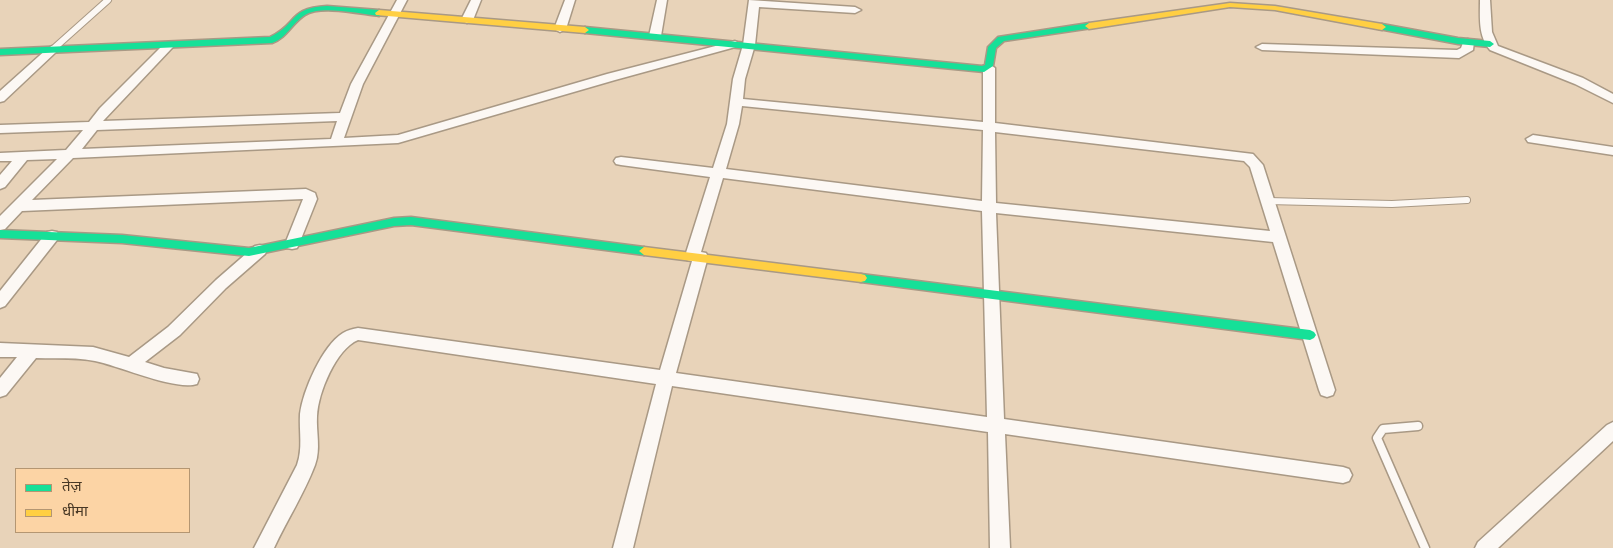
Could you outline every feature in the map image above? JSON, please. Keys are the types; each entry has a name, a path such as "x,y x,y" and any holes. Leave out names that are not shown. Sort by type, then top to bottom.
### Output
{"street":[{"path":"336,143 366,64 402,0"},
{"path":"467,20 476,0"},
{"path":"560,29 570,0"},
{"path":"655,36 662,0"},
{"path":"1485,0 1490,44"},
{"path":"623,548 717,174 733,124 742,45 754,1 855,10"},
{"path":"1000,548 989,207 989,68 991,47 994,42 1001,39 1230,5 1275,8 1468,42 1490,44 1504,53 1579,81 1613,100"},
{"path":"0,52 168,46 278,39 298,16 313,8 655,36 989,68"},
{"path":"1262,47 1459,54 1467,50 1468,42"},
{"path":"0,157 388,140 413,135 602,79 742,45"},
{"path":"0,225 68,154 104,111 168,46"},
{"path":"0,98 52,50"},
{"path":"736,102 990,127 1248,157 1256,165 1327,390"},
{"path":"0,129 345,117"},
{"path":"1533,139 1613,151"},
{"path":"0,184 23,156"},
{"path":"621,161 989,207 1279,238"},
{"path":"18,206 306,194 310,196 310,199 292,244"},
{"path":"0,234 122,239 238,251 260,250 394,222 411,221 1310,336"},
{"path":"0,302 52,236"},
{"path":"130,364 174,331 260,250"},
{"path":"264,548 306,464 312,394 336,350 346,338 352,335 400,340 997,424 1343,475"},
{"path":"0,350 93,354 164,375 190,378"},
{"path":"0,390 32,351"},
{"path":"1486,548 1613,430"}],"lane":[{"path":"52,50 108,0"},
{"path":"1268,201 1365,206 1419,205 1467,200"},
{"path":"1418,426 1383,429 1377,438 1425,548"}],"traffic: fast":[{"path":"0,52 272,40 285,32 301,14 308,11 327,9 379,13"},
{"path":"585,30 984,69 989,66 992,47 1001,39 1089,26"},
{"path":"1382,27 1458,41 1490,44"},
{"path":"0,234 122,239 249,252 394,222 411,221 644,251"},
{"path":"861,278 1310,335"}],"traffic: slow":[{"path":"1089,26 1230,5 1275,8 1382,27"},
{"path":"379,13 585,30"},
{"path":"644,251 861,278"}]}
